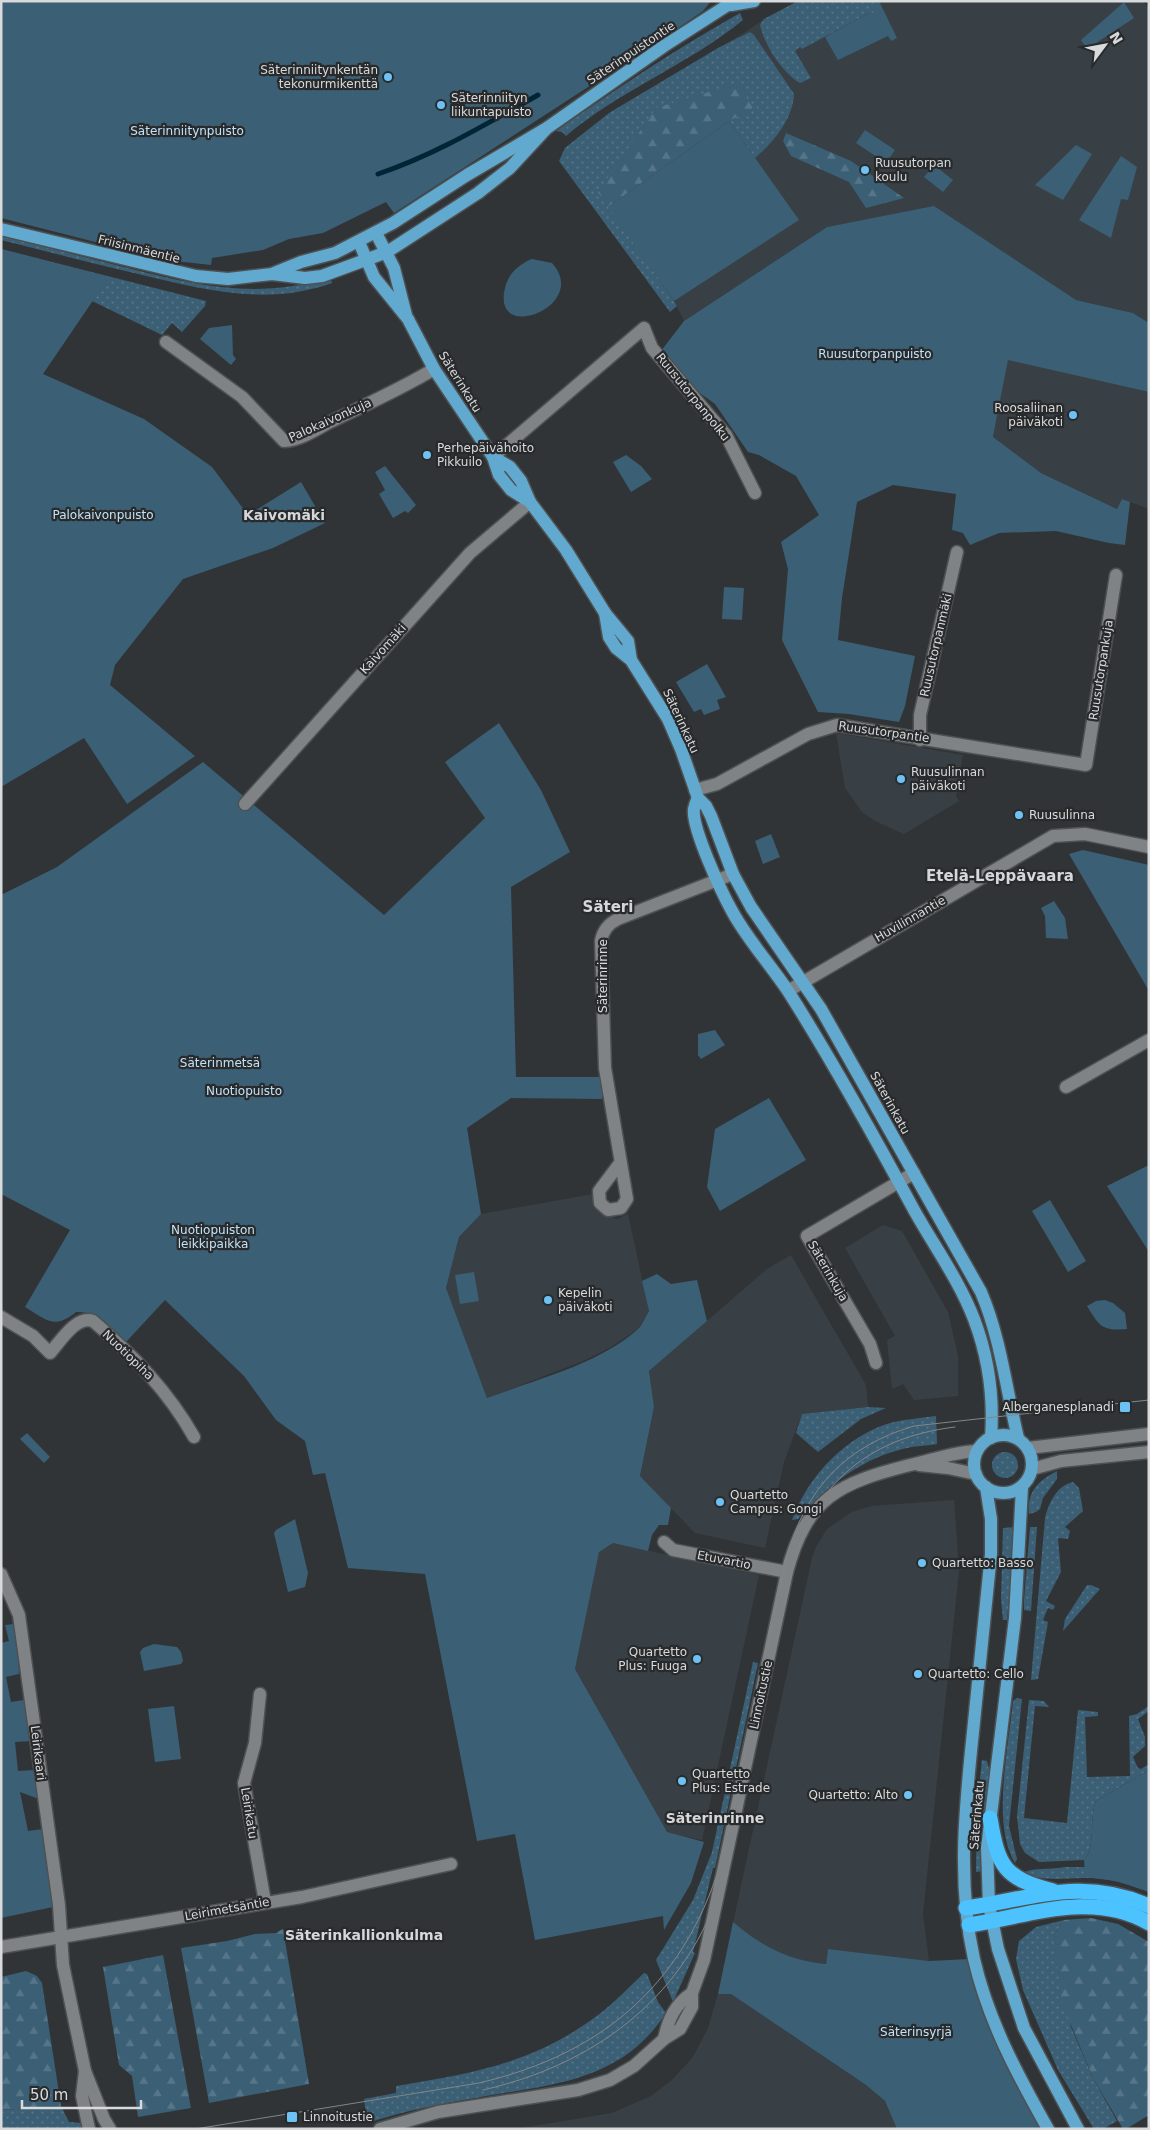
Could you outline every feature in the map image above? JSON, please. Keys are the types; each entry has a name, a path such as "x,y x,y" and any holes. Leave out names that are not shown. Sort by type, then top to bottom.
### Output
{"highway":[{"path":"990,1818 997,1853 1012,1875 1030,1885 1056,1892"},
{"path":"966,1908 1056,1892 1081,1890 1106,1891 1128,1897 1149,1906"},
{"path":"969,1926 1058,1908 1089,1906 1110,1908 1134,1914 1149,1923"}],"main road":[{"name":"Säterinpuistontie","path":"376,233 467,175 547,128 664,46 733,3 754,1"},
{"name":"Säterinpuistontie","path":"387,252 478,193 510,168 547,128"},
{"name":"Friisinmäentie","path":"1,229 196,276 228,279 272,274 305,278 322,276 387,252"},
{"name":"Friisinmäentie","path":"272,274 301,262 335,253 376,233"},
{"name":"Säterinkatu","path":"376,233 394,268 408,319"},
{"name":"Säterinkatu","path":"359,242 374,277 408,319 434,369 493,457 499,475 510,490 530,502 566,550 605,614 628,640 631,660 668,719 681,748 696,794 706,806 711,816 733,874 751,906 826,1017 981,1292 994,1322 1018,1438"},
{"name":"Säterinkatu","path":"696,794 695,822 717,880 733,913 788,991 900,1182 959,1287 974,1318 984,1348 990,1387 993,1418 991,1438"},
{"path":"1004,1435 1018,1438 1028,1448 1032,1458 1032,1469 1022,1487 1003,1494 986,1487 976,1474 974,1462 977,1451 991,1438 1004,1435"},
{"name":"Säterinkatu","path":"986,1487 992,1519 991,1554 964,1820 966,1908 974,1959 1000,2038 1015,2072 1048,2129"},
{"name":"Säterinkatu","path":"1022,1487 1015,1618 987,1848 988,1905 1012,1998 1024,2028 1078,2129"}],"street":[{"name":"Ruusutorpanpolku","path":"493,457 644,328 652,348 726,435 755,493"},
{"name":"Palokaivonkuja","path":"166,342 242,397 280,439 284,441 290,441 303,435 413,382 434,369"},
{"name":"Kaivomäki","path":"245,804 470,553 530,502"},
{"name":"Ruusutorpanmäki","path":"920,740 920,715 957,552"},
{"name":"Ruusutorpankuja","path":"1086,765 1116,575"},
{"name":"Ruusutorpantie","path":"696,794 828,726 837,725 920,740 933,739 1086,765"},
{"name":"Huvilinnantie","path":"788,991 1053,836 1085,834 1149,847"},
{"name":"Säterinrinne","path":"620,1163 605,1068 602,937 608,926 615,920 733,874"},
{"path":"1066,1087 1149,1040"},
{"name":"Säterinkuja","path":"876,1363 870,1344 807,1236 914,1173"},
{"name":"Nuotiopiha","path":"1,1317 33,1336 50,1353 78,1323 89,1320 93,1322 128,1351 151,1375 180,1412 194,1437"},
{"path":"1028,1448 1149,1434"},
{"name":"Linnoitustie","path":"380,2129 438,2112 578,2090 598,2085 634,2066 664,2039 680,2028 692,2007 692,1993 704,1960 787,1572 799,1535 815,1510 833,1493 853,1481 947,1454 977,1451"},
{"path":"1032,1469 1061,1461 1149,1452"},
{"name":"Linnoitustie","path":"914,1464 976,1474"},
{"name":"Etuvartio","path":"664,1542 673,1550 787,1572"},
{"name":"Leirikaari","path":"1,1574 19,1615 59,1905 61,1936"},
{"name":"Leirikatu","path":"260,1694 255,1744 244,1784 265,1902"},
{"name":"Leirimetsäntie","path":"1,1947 302,1897 451,1864"},
{"path":"61,1936 63,1965 85,2071 104,2119 110,2129"},
{"path":"85,2071 82,2096 89,2129"}],"shaded area":[{"name":"Ruusutorpan koulu","path":"798,1 1143,1 1149,9 1149,323 1133,313 1076,300 934,207 827,227 684,321 674,301 565,148 631,100 744,33 764,19"},
{"name":"Roosaliinan päiväkoti","path":"1008,359 1149,392 1149,509 1122,499 1117,509 1041,473 993,438"},
{"name":"Ruusulinnan päiväkoti","path":"836,733 963,755 956,796 959,801 904,834 875,821 862,812 845,788"},
{"name":"Kepelin päiväkoti","path":"593,1194 596,1208 602,1214 617,1219 628,1214 649,1311 638,1329 611,1347 583,1361 487,1398 446,1288 459,1237 481,1214"},
{"path":"883,1225 902,1231 948,1312 958,1356 958,1396 914,1400 903,1384 892,1389 887,1340 895,1336 845,1248"},
{"path":"791,1255 866,1385 868,1407 802,1414 784,1462 765,1548 695,1533 640,1476 654,1407 649,1371 767,1269"},
{"path":"954,1500 959,1571 923,1914 929,1961 828,1949 826,1964 795,1961 731,1932 812,1558 816,1547 827,1529 852,1512 871,1506"},
{"path":"613,1543 759,1575 702,1840 667,1833 575,1669 598,1552"},
{"path":"718,1994 731,1994 866,2085 885,2101 897,2129 515,2129 612,2113 651,2096 672,2080 693,2057 708,2028"}],"green space":[{"name":"Säterinniitynpuisto","path":"1,1 711,1 703,11 668,35 394,213 386,202 323,233 289,239 263,250 212,258 211,265 166,260 1,218"},
{"path":"798,1 874,1 874,13 865,15 795,51 811,78 800,83 775,58 760,25 764,19"},
{"path":"874,1 879,1 897,38 891,41 888,36 838,60 825,37 865,15 874,13"},
{"path":"1124,2 1134,18 1087,49 1081,40"},
{"path":"740,13 743,20 700,51 631,91 566,136 562,132 556,131 646,70"},
{"path":"750,32 754,35 794,94 793,103 786,121 769,145 755,158 729,121 753,108 598,191 677,306 670,312 559,161 565,148 609,113 718,48"},
{"path":"738,83 753,108 729,121 608,207 598,192 656,108"},
{"path":"729,121 799,220 674,301 608,207"},
{"path":"865,130 895,150 886,163 856,143"},
{"path":"786,133 851,161 904,198 866,208 849,182 791,156 783,141"},
{"path":"1076,145 1092,154 1063,200 1035,185"},
{"path":"1121,156 1137,167 1128,200 1121,199 1111,238 1079,220"},
{"path":"934,165 953,180 943,192 924,177"},
{"name":"Ruusutorpanpuisto","path":"934,206 1076,300 1133,313 1149,323 1149,392 1008,360 993,437 1041,473 1117,509 1122,499 1130,502 1125,545 1056,531 999,533 970,545 963,533 952,530 956,494 893,485 857,502 842,598 838,640 915,656 905,706 899,722 849,714 818,712 782,640 788,569 781,542 819,515 796,476 759,455 748,452 715,404 693,388 661,351 684,321 827,227"},
{"path":"1,236 199,284 249,289 302,285 330,278 332,283 283,294 258,295 208,290 1,240"},
{"path":"1,249 206,301 205,306 182,332 172,323 162,335 92,301 57,299"},
{"name":"Palokaivonpuisto","path":"1,249 109,277 43,374 144,419 212,467 248,515 301,482 325,523 273,548 183,579 115,665 110,685 195,756 127,804 84,738 1,787"},
{"path":"532,259 552,263 561,279 559,293 551,305 538,313 524,316 512,314 505,305 506,283 515,270"},
{"path":"232,325 233,355 236,359 231,365 200,339 209,328"},
{"path":"626,455 641,466 652,479 631,492 613,462"},
{"path":"385,466 416,505 408,513 405,511 393,518 379,494 385,490 375,472"},
{"path":"724,587 744,588 742,620 722,619"},
{"path":"707,664 726,697 717,700 720,709 704,715 701,709 694,712 676,682"},
{"name":"Nuotiopuisto","path":"499,723 541,790 570,852 511,887 516,1077 602,1077 602,1099 511,1098 467,1128 481,1214 459,1237 446,1288 487,1398 585,1362 622,1342 639,1328 649,1311 642,1281 657,1274 671,1284 697,1280 707,1321 649,1371 654,1407 640,1476 671,1508 668,1525 659,1525 652,1535 648,1551 613,1543 599,1552 575,1669 667,1832 704,1842 691,1883 664,1930 663,1916 535,1940 515,1834 477,1841 425,1574 348,1568 325,1473 313,1475 305,1441 276,1420 244,1376 165,1300 126,1342 104,1322 91,1314 76,1312 62,1321 56,1322 45,1319 25,1307 70,1230 1,1194 1,895 57,867 203,762 384,915 485,818 445,762"},
{"path":"771,834 780,857 763,864 755,841"},
{"path":"1083,850 1149,865 1149,991 1069,854"},
{"path":"1054,901 1065,918 1068,939 1046,938 1045,916 1041,908"},
{"path":"715,1030 725,1045 701,1059 698,1055 698,1034"},
{"path":"769,1098 806,1160 720,1211 707,1187 715,1129"},
{"path":"1149,1165 1149,1252 1107,1186"},
{"path":"1050,1200 1086,1261 1068,1272 1032,1211"},
{"path":"474,1272 479,1301 460,1304 455,1275"},
{"path":"1105,1300 1113,1303 1125,1313 1127,1329 1107,1328 1095,1319 1087,1306 1096,1301"},
{"path":"868,1407 886,1408 861,1419 818,1452 796,1433 802,1414"},
{"path":"936,1416 937,1444 904,1449 884,1455 856,1468 831,1486 798,1519 792,1520 808,1488 819,1473 831,1459 860,1436 894,1422"},
{"path":"27,1433 50,1457 44,1463 20,1439"},
{"path":"1005,1452 1014,1456 1018,1465 1014,1474 1005,1478 996,1474 992,1465 996,1456"},
{"path":"1057,1471 1057,1479 1043,1498 1040,1509 1029,1514 1030,1499 1035,1488 1044,1479"},
{"path":"1073,1482 1079,1488 1083,1511 1065,1527 1070,1531 1068,1539 1058,1538 1061,1572 1046,1601 1055,1606 1053,1610 1048,1608 1043,1620 1048,1622 1038,1679 1031,1680 1045,1518 1054,1496 1062,1487"},
{"path":"295,1519 308,1573 305,1587 288,1592 274,1533"},
{"path":"1016,1527 1007,1620 1003,1620 1001,1599 1003,1528"},
{"path":"1030,1527 1037,1527 1031,1611 1024,1610"},
{"path":"1087,1585 1100,1589 1063,1631 1065,1619"},
{"path":"14,1624 18,1639 19,1674 6,1677 11,1702 24,1700 32,1741 15,1742 18,1771 35,1770 39,1799 20,1792 28,1831 43,1829 53,1907 1,1918 1,1643 9,1641 5,1625"},
{"path":"154,1644 177,1647 181,1652 183,1661 181,1664 144,1671 140,1652 143,1648"},
{"path":"753,1662 758,1663 715,1868 713,1868 693,1952 695,1953 673,2002 656,1960 693,1900 712,1852"},
{"path":"1017,1698 1022,1699 1009,1826 1017,1859 1015,1863 1008,1847 1004,1828 1003,1806 1013,1701"},
{"path":"1029,1700 1044,1701 1049,1707 1035,1706 1024,1818 1067,1823 1078,1710 1098,1712 1098,1716 1085,1717 1087,1777 1130,1776 1129,1716 1137,1714 1149,1706 1149,1711 1138,1719 1145,1737 1145,1746 1133,1757 1138,1768 1141,1769 1149,1764 1149,1770 1096,1801 1090,1849 1084,1860 1039,1862 1025,1853 1020,1844 1017,1816"},
{"path":"174,1706 181,1759 155,1762 148,1709"},
{"path":"982,1760 987,1761 990,1773 984,1871 976,1872 977,1807"},
{"path":"1149,1770 1149,1892 1117,1881 1085,1877 1084,1860 1090,1849 1096,1801"},
{"path":"1093,1867 1149,1892 1109,1880 1093,1878 1046,1879 1023,1873 1032,1870"},
{"path":"1091,1918 1118,1924 1149,1942 1149,2115 1126,2129 1123,2129 1093,2078 1061,2001 1054,1935 1064,1920"},
{"path":"1064,1920 1054,1935 1071,2027 1093,2078 1117,2121 1103,2129 1094,2129 1058,2070 1023,1990 1016,1959 1019,1941 1036,1927"},
{"name":"Säterinsyrjä","path":"733,1922 765,1945 800,1960 826,1964 828,1949 929,1961 970,1959 991,2026 1019,2088 1042,2129 897,2129 885,2101 866,2085 731,1994 718,1994"},
{"path":"283,1929 309,2084 209,2103 181,1948 227,1941 255,1934 276,1933"},
{"path":"163,1955 191,2108 138,2117 132,2076 119,2065 103,1967"},
{"path":"26,1971 37,1976 42,1983 61,2106 1,2110 1,1977"},
{"path":"644,1973 647,1974 658,2002 666,2013 649,2035 630,2052 609,2065 587,2075 563,2082 426,2107 367,2123 364,2099 396,2093 396,2086 478,2070 529,2054 553,2043 602,2012"},
{"path":"61,2106 69,2122 82,2123 83,2129 1,2129 1,2110"}],"waterway":[{"path":"378,174 420,158 480,128 538,95"}],"tram line":[{"path":"195,2129 479,2083 525,2070 566,2052 603,2030 636,2004 664,1973 689,1938 708,1897 724,1852 787,1556 805,1510 832,1473 868,1445 914,1426 1149,1400"},
{"path":"790,1578 799,1546 811,1518 826,1494 845,1473 868,1456 893,1443 923,1433 955,1427"},
{"path":"483,2090 523,2079 560,2064 595,2045 627,2023 656,1997 681,1966 702,1932 719,1893 731,1854 745,1786"}],"place":[{"name":"Säterinniitynkentän tekonurmikenttä","path":"388,77"},
{"name":"Säterinniityn liikuntapuisto","path":"441,105"},
{"name":"Ruusutorpan koulu","path":"865,170"},
{"name":"Roosaliinan päiväkoti","path":"1073,415"},
{"name":"Perhepäivähoito Pikkuilo","path":"427,455"},
{"name":"Ruusulinnan päiväkoti","path":"901,779"},
{"name":"Ruusulinna","path":"1019,815"},
{"name":"Kepelin päiväkoti","path":"548,1300"},
{"name":"Alberganesplanadi","path":"1125,1407"},
{"name":"Quartetto Campus: Gongi","path":"720,1502"},
{"name":"Quartetto: Basso","path":"922,1563"},
{"name":"Quartetto Plus: Fuuga","path":"697,1659"},
{"name":"Quartetto: Cello","path":"918,1674"},
{"name":"Quartetto Plus: Estrade","path":"682,1781"},
{"name":"Quartetto: Alto","path":"908,1795"},
{"name":"Linnoitustie","path":"292,2117"}],"district":[{"name":"Kaivomäki","path":"284,515"},
{"name":"Etelä-Leppävaara","path":"1000,876"},
{"name":"Säteri","path":"608,907"},
{"name":"Säterinrinne","path":"715,1818"},
{"name":"Säterinkallionkulma","path":"364,1935"}],"park label":[{"name":"Säterinmetsä","path":"220,1063"},
{"name":"Nuotiopuiston leikkipaikka","path":"213,1237"}]}
